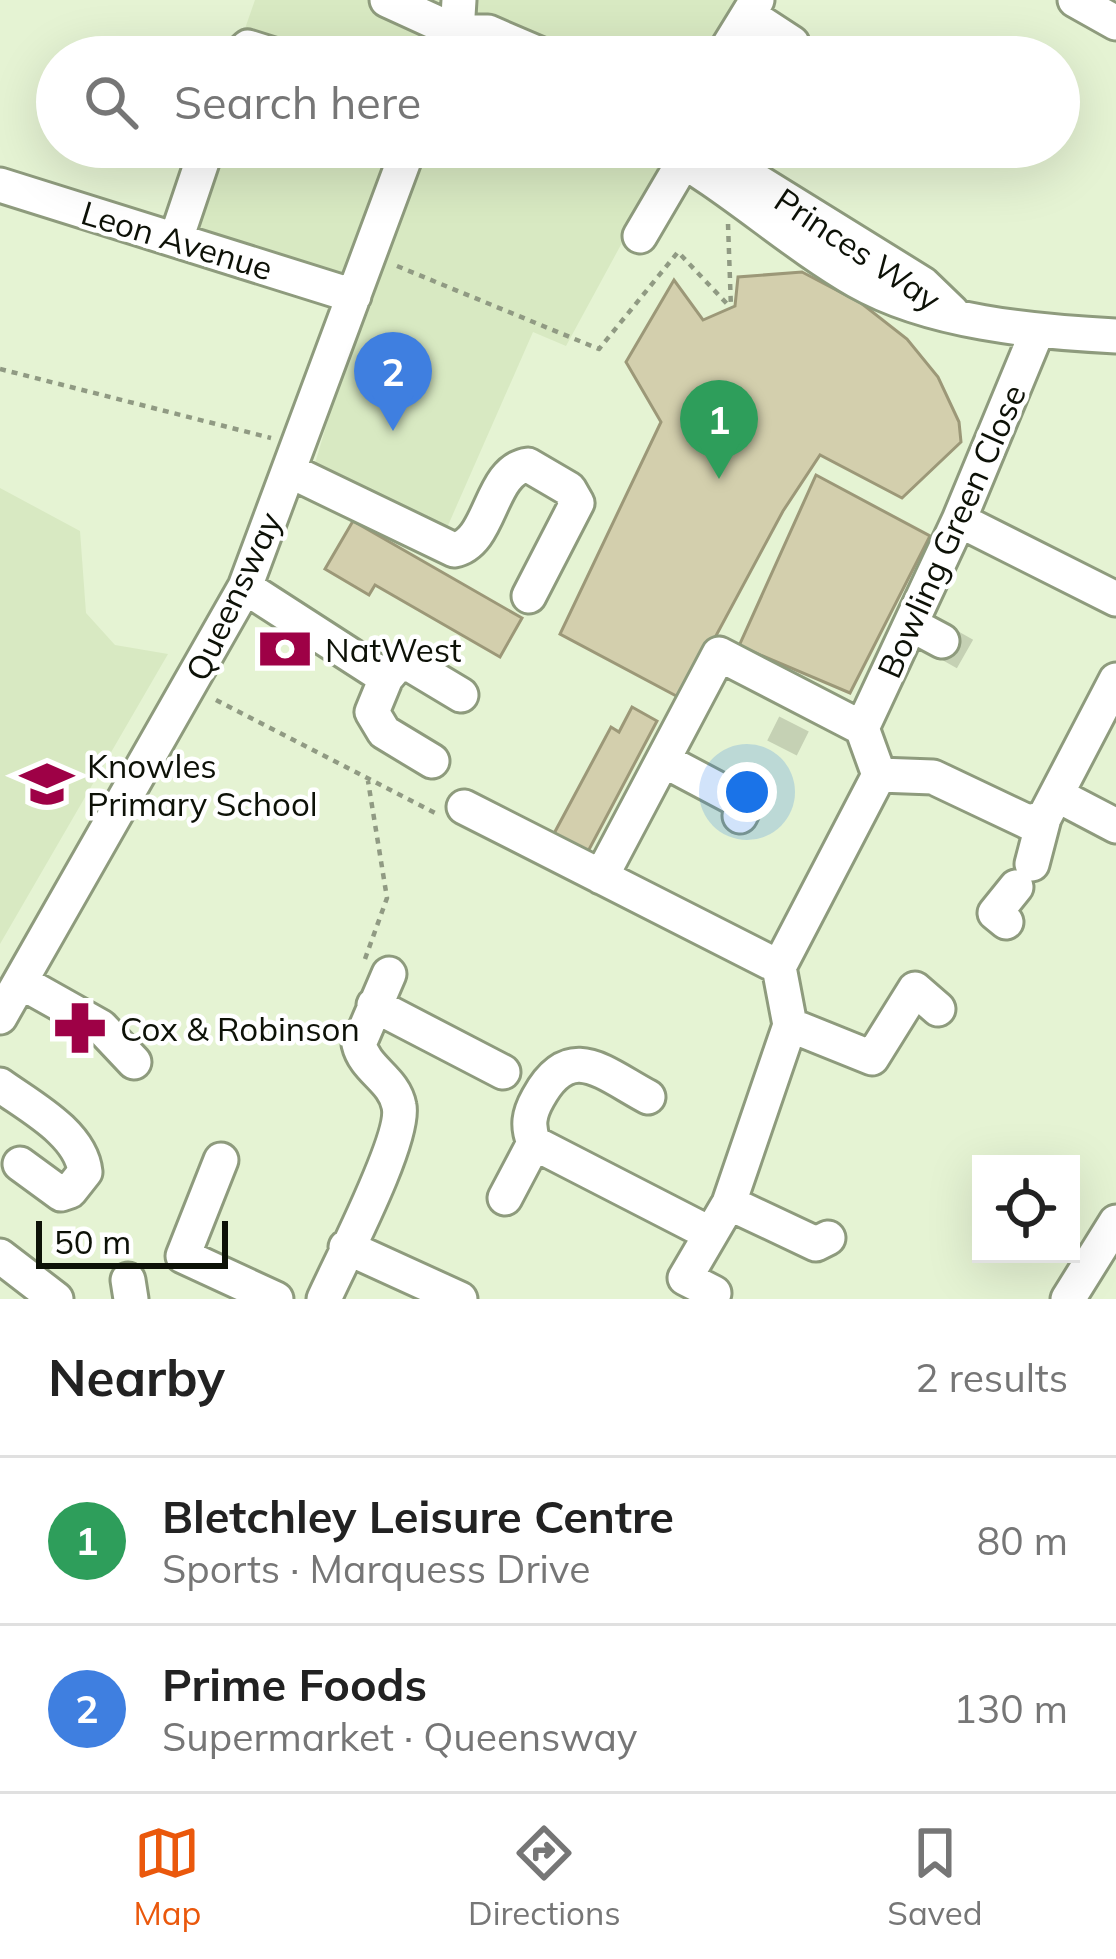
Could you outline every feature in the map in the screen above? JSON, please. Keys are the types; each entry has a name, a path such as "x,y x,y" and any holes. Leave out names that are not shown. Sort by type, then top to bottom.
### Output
{"street":[{"path":"387,0 453,30 497,36"},
{"path":"1079,1 1116,23"},
{"path":"735,36 753,7 784,36"},
{"path":"176,239 200,168"},
{"name":"Queensway","path":"0,1017 245,586 401,168"},
{"path":"640,236 674,168"},
{"name":"Princes Way","path":"711,168 923,284 952,312 1037,332 1116,336"},
{"name":"Leon Avenue","path":"0,185 354,296"},
{"name":"Bowling Green Close","path":"862,728 959,520 1037,332"},
{"path":"295,458 454,550 469,544 511,472 528,465 569,489 577,502 529,596"},
{"path":"959,520 1116,599"},
{"path":"245,586 386,678"},
{"path":"912,625 942,641"},
{"path":"601,878 719,654 767,668 800,711 862,728 874,769 779,968 790,1025 729,1203 685,1278 713,1293"},
{"path":"432,761 377,725 372,712 386,678 397,664 411,665 461,695"},
{"path":"1006,922 995,913 1041,844 1050,806 1116,680"},
{"path":"663,760 746,804 740,816"},
{"path":"874,769 933,777 1028,822 1050,806"},
{"path":"1050,806 1116,826"},
{"path":"455,813 601,878 779,968"},
{"path":"21,982 101,1027 134,1061"},
{"path":"324,1299 400,1125 395,1093 361,1054 362,1030 381,989 503,1072"},
{"path":"790,1025 872,1058 915,989 938,1009"},
{"path":"505,1198 534,1143 530,1113 552,1075 567,1064 583,1064 648,1097"},
{"path":"0,1085 57,1127 77,1151 85,1172 70,1191 61,1194 20,1164"},
{"path":"534,1143 709,1233"},
{"path":"221,1160 183,1256 276,1299"},
{"path":"729,1203 816,1244 828,1238"},
{"path":"1068,1299 1107,1259 1116,1222"},
{"path":"346,1247 460,1299"},
{"path":"0,1256 56,1299"}],"path":[{"path":"368,255 598,349 678,252 731,308 727,215"},
{"path":"565,335 569,326"},
{"path":"0,369 295,458"},
{"path":"205,708 211,697 368,781 455,813"},
{"path":"368,781 387,898 362,956 381,989"}],"shaded area":[{"path":"255,0 761,0 740,36 242,36"},
{"path":"197,168 663,168 566,346 533,332 435,555 308,487 367,288 179,220"},
{"name":"Knowles Primary School","path":"0,488 80,531 86,613 115,645 168,654 0,944"}],"building":[{"path":"802,272 861,303 907,339 938,377 959,422 961,442 902,498 820,455 783,511 682,699 560,634 661,422 626,362 674,280 703,320 735,306 738,277"},
{"path":"816,475 930,536 850,693 739,646"},
{"path":"353,521 522,618 500,657 375,585 369,595 325,569"},
{"path":"632,707 657,721 584,859 550,841 611,727 619,732"}],"tunnel":[{"path":"942,641 965,654"},
{"path":"782,748 794,724"}],"place":[{"name":"Prime Foods","path":"393,431"},
{"name":"Bletchley Leisure Centre","path":"719,479"},
{"name":"NatWest","path":"285,649"},
{"name":"Knowles Primary School","path":"47,784"},
{"name":"Cox & Robinson","path":"80,1028"}]}
